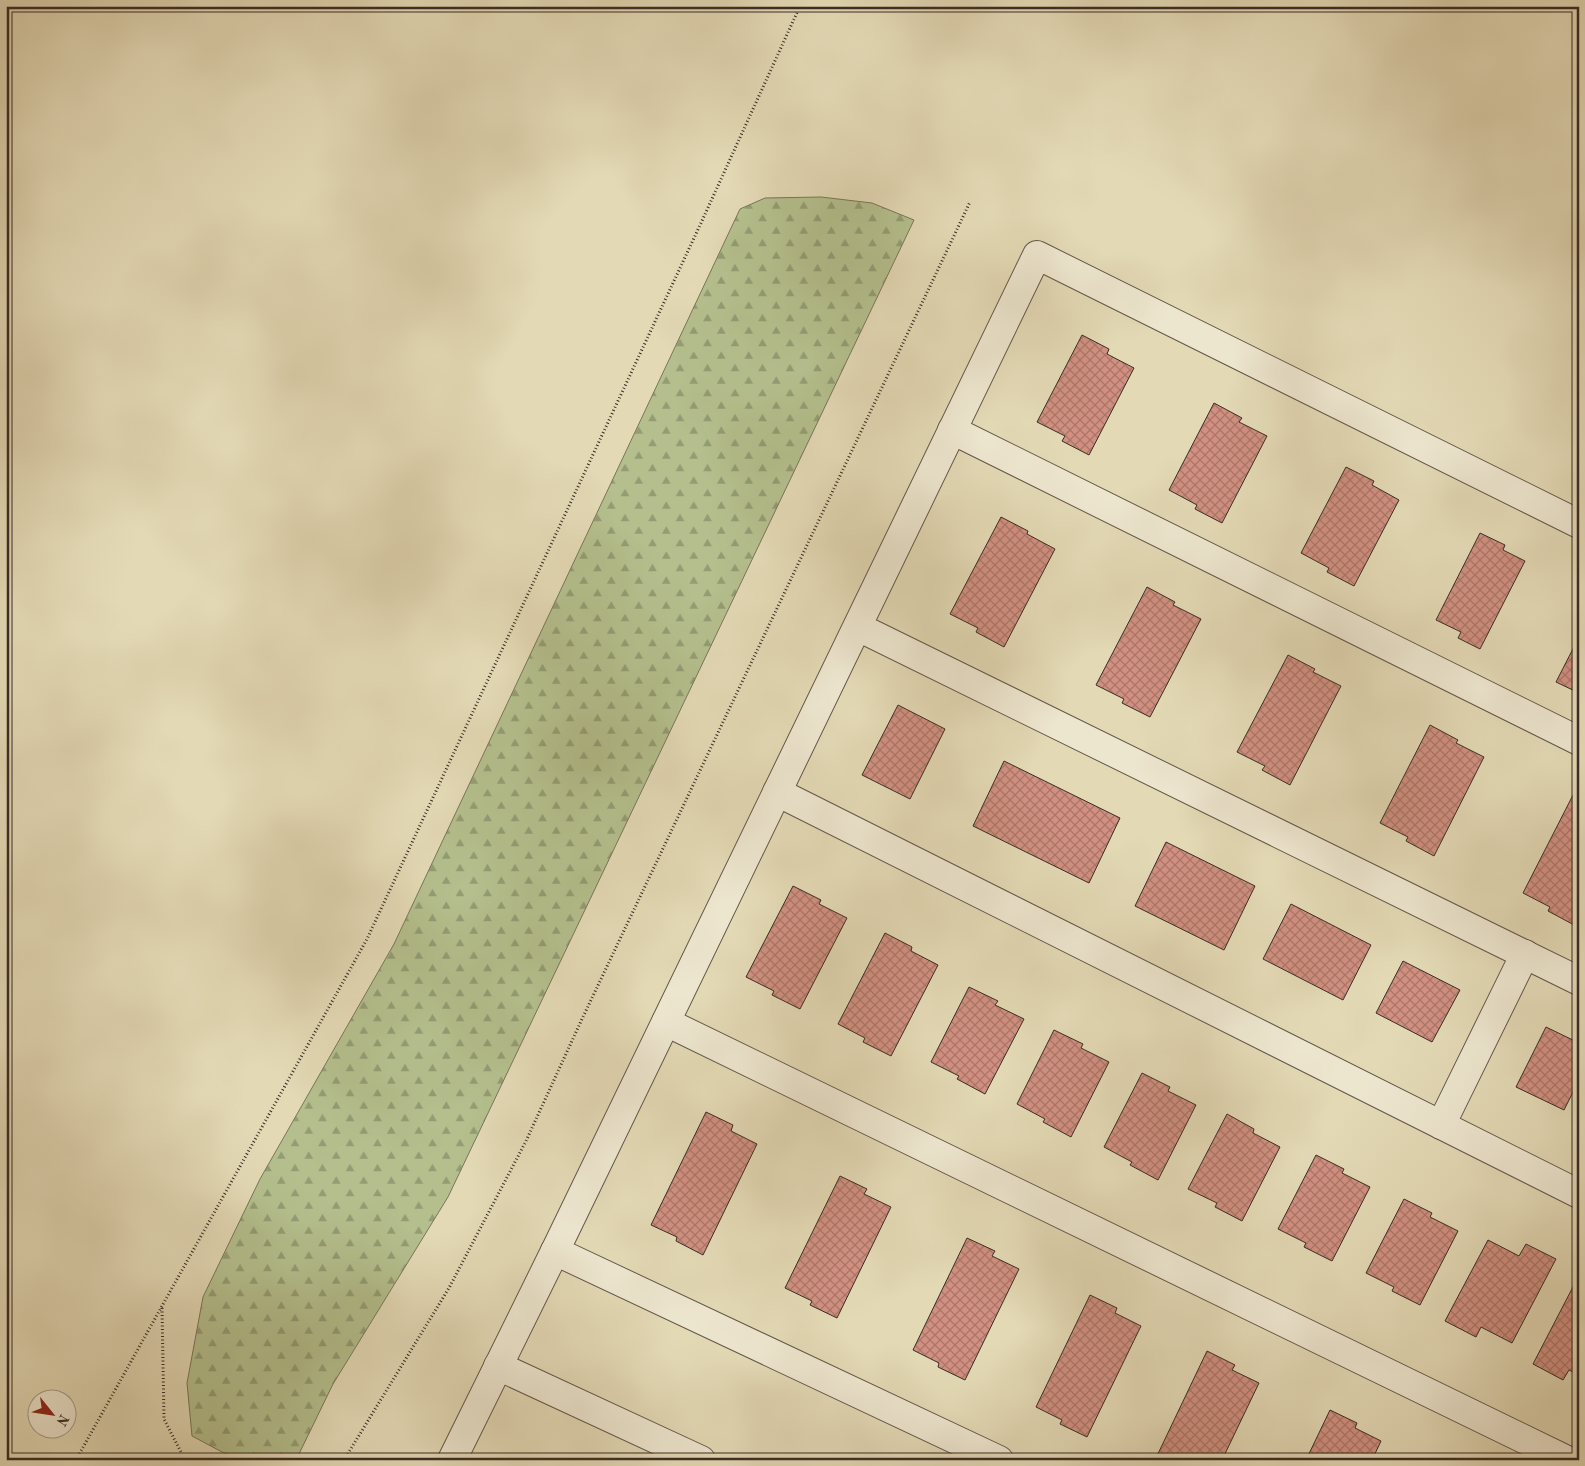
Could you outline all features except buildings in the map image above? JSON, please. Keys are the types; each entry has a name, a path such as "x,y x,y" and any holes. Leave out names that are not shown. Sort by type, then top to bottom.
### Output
{"street":[{"path":"452,1460 1037,255 1579,524"},
{"path":"952,430 1579,741"},
{"path":"858,627 1579,980"},
{"path":"777,792 1579,1194"},
{"path":"1441,1125 1525,954"},
{"path":"666,1022 1567,1460"},
{"path":"555,1251 999,1460"},
{"path":"498,1366 701,1460"}],"path":[{"path":"76,1460 367,939 701,223 800,6"},
{"path":"344,1460 449,1288 526,1141 970,202"},
{"path":"162,1307 164,1419 185,1460"}],"green space":[{"path":"821,197 872,203 914,220 448,1197 333,1384 296,1460 237,1460 192,1436 187,1383 203,1297 260,1179 394,944 740,209 765,198"}]}
